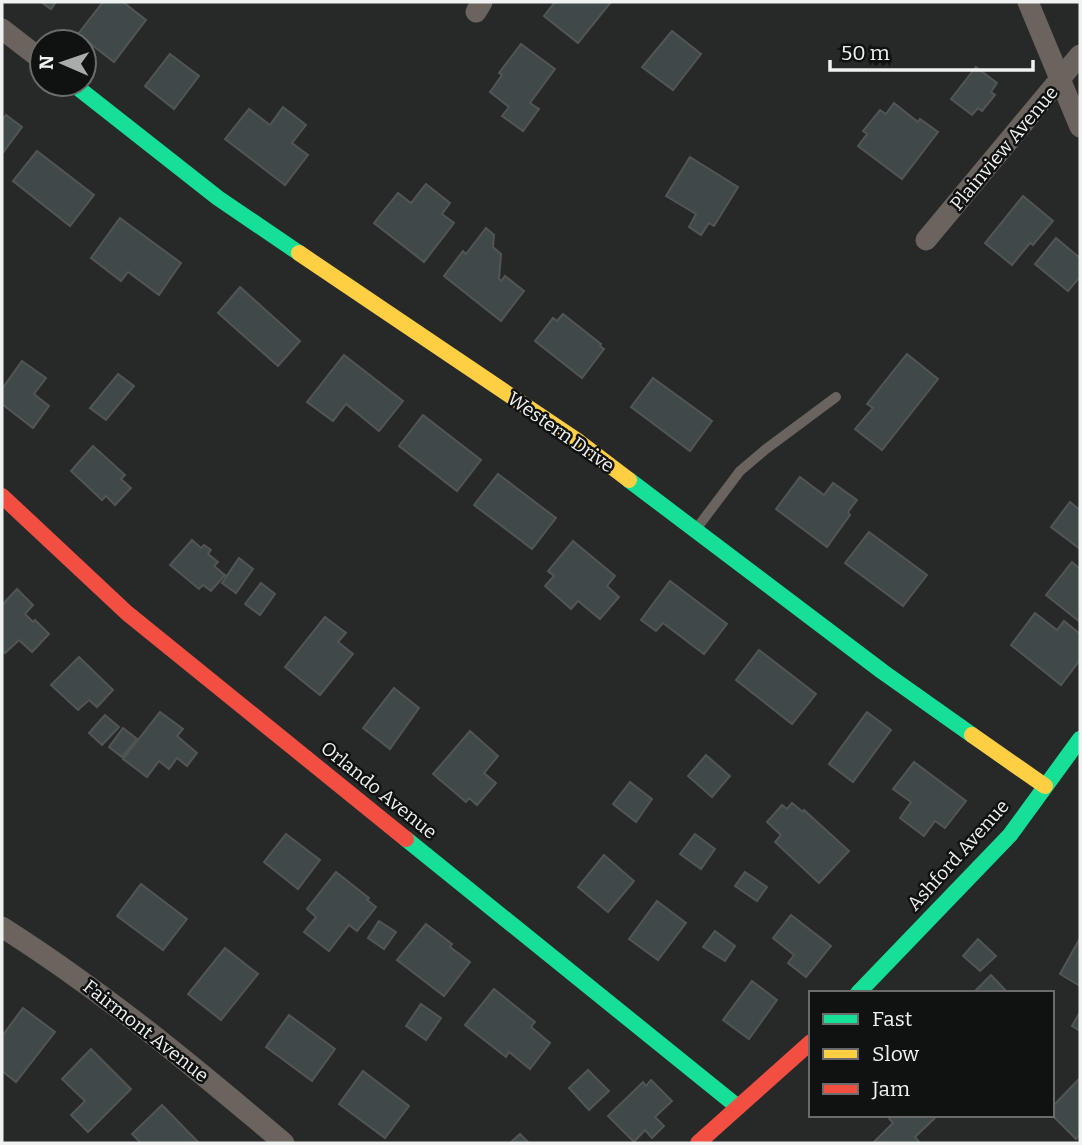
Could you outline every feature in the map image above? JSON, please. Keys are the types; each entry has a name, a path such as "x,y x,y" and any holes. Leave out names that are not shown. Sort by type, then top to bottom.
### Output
{"street":[{"path":"1028,2 1080,127"},
{"path":"2,29 28,49"},
{"name":"Plainview Avenue","path":"926,240 1080,55"},
{"name":"Western Drive","path":"91,98 218,198 579,442 883,673 1045,786"},
{"name":"Orlando Avenue","path":"2,496 128,613 738,1107"},
{"name":"Ashford Avenue","path":"860,991 1010,835 1080,739"},
{"name":"Fairmont Avenue","path":"2,927 61,965 178,1053 284,1143"},
{"path":"698,1143 809,1044"}],"lane":[{"path":"695,530 740,471 765,449 836,397"}],"building":[{"path":"41,2 56,2 51,9"},
{"path":"103,2 123,2 146,20 114,62 98,50 98,28 83,28"},
{"path":"555,2 611,2 578,43 544,16"},
{"path":"672,31 701,54 673,90 642,67"},
{"path":"521,44 555,69 530,103 539,109 523,131 502,116 509,107 490,92 502,75 499,73"},
{"path":"170,54 199,76 174,109 145,86"},
{"path":"976,67 997,83 991,92 995,95 982,111 978,108 972,115 951,99"},
{"path":"894,103 918,122 920,119 938,132 902,179 858,146 867,134 863,131 880,110 886,114"},
{"path":"283,107 306,125 292,143 308,155 285,185 225,139 249,109 270,125"},
{"path":"6,115 22,127 2,154 2,121"},
{"path":"37,151 94,195 70,226 13,181"},
{"path":"690,157 738,187 714,226 709,223 701,235 689,227 696,214 666,196"},
{"path":"426,184 450,203 442,214 454,223 424,262 374,223 398,193 411,203"},
{"path":"1023,196 1053,221 1012,265 985,243"},
{"path":"120,218 181,263 159,295 128,272 121,281 91,258"},
{"path":"486,228 494,235 493,247 501,254 499,279 501,281 505,276 524,291 501,321 444,276 463,251 466,254"},
{"path":"1056,238 1080,258 1080,277 1068,291 1035,264"},
{"path":"240,287 300,341 278,366 218,313"},
{"path":"563,314 604,349 582,378 535,341 553,318 557,321"},
{"path":"907,354 938,379 882,450 855,429 873,408 867,404"},
{"path":"344,355 403,401 379,431 346,404 333,421 307,402"},
{"path":"22,361 46,378 34,394 49,406 33,428 2,404 2,389"},
{"path":"118,374 134,386 106,420 90,408"},
{"path":"653,378 712,421 690,451 631,407"},
{"path":"423,415 481,460 457,491 399,446"},
{"path":"93,446 125,475 121,479 131,488 115,505 106,496 102,500 71,471"},
{"path":"498,474 556,518 532,549 474,505"},
{"path":"800,477 824,495 833,483 857,500 848,512 850,515 827,547 776,509"},
{"path":"1070,502 1080,510 1080,549 1051,527"},
{"path":"869,532 927,575 903,606 845,563"},
{"path":"192,540 201,548 204,545 211,550 208,554 218,562 214,566 225,575 211,591 203,585 199,589 170,565"},
{"path":"573,541 615,576 607,586 619,597 600,619 578,601 571,609 545,586 554,576 548,571"},
{"path":"239,558 253,569 236,593 222,583"},
{"path":"1072,562 1080,569 1080,622 1046,595"},
{"path":"670,581 727,624 704,654 663,623 656,631 641,620"},
{"path":"261,583 275,594 260,615 245,604"},
{"path":"17,589 33,605 25,614 49,634 32,652 19,640 5,653 2,650 2,605"},
{"path":"1035,613 1057,630 1064,621 1080,634 1080,660 1061,685 1011,645"},
{"path":"325,617 346,633 338,642 353,654 320,695 285,667"},
{"path":"759,650 816,694 792,724 736,680"},
{"path":"79,657 113,690 97,707 89,700 78,710 51,685"},
{"path":"394,688 419,708 390,749 363,728"},
{"path":"160,712 183,729 177,736 197,753 187,766 177,758 169,769 159,761 147,777 123,759"},
{"path":"867,712 891,730 853,782 829,764"},
{"path":"105,715 119,727 102,745 89,733"},
{"path":"123,728 137,739 122,757 109,747"},
{"path":"470,731 498,756 484,773 496,783 477,805 469,798 466,802 433,774"},
{"path":"706,755 730,776 712,797 688,776"},
{"path":"914,762 966,801 945,828 935,821 924,836 900,818 911,802 893,789"},
{"path":"630,782 652,799 636,822 613,804"},
{"path":"792,803 803,812 804,810 849,851 819,883 775,842 781,835 767,822 782,805 787,809"},
{"path":"286,834 320,860 298,889 264,862"},
{"path":"695,834 715,849 701,869 680,854"},
{"path":"604,855 634,881 608,912 578,887"},
{"path":"336,872 369,898 367,900 376,907 357,931 349,925 329,951 304,932 316,917 307,909"},
{"path":"745,872 767,887 757,901 735,886"},
{"path":"141,884 187,919 163,950 117,916"},
{"path":"657,901 686,923 658,960 629,939"},
{"path":"791,915 831,946 806,977 788,963 794,955 773,938"},
{"path":"379,921 396,932 384,949 368,938"},
{"path":"426,924 470,962 444,996 397,960"},
{"path":"715,931 735,946 725,961 703,947"},
{"path":"1080,938 1080,986 1060,974"},
{"path":"978,939 996,956 980,971 963,956"},
{"path":"225,948 258,974 221,1020 188,994"},
{"path":"991,975 1006,991 975,991"},
{"path":"752,981 777,1000 749,1039 723,1020"},
{"path":"494,989 535,1022 531,1027 550,1043 530,1069 509,1052 506,1057 465,1025"},
{"path":"421,1004 441,1018 426,1040 406,1026"},
{"path":"23,1008 55,1032 16,1082 2,1071 2,1036"},
{"path":"1080,1012 1080,1031 1072,1026"},
{"path":"289,1015 335,1049 312,1081 266,1047"},
{"path":"91,1049 131,1089 88,1132 71,1115 85,1101 62,1079"},
{"path":"588,1070 609,1091 589,1110 569,1088"},
{"path":"363,1071 409,1106 385,1138 339,1104"},
{"path":"1080,1078 1080,1134 1076,1139 1054,1117 1054,1105"},
{"path":"651,1080 672,1101 655,1117 664,1126 652,1138 645,1130 634,1142 608,1116 643,1082 646,1086"},
{"path":"162,1105 199,1143 141,1143 132,1134"},
{"path":"888,1117 936,1117 915,1137 920,1143 873,1143 893,1123"},
{"path":"520,1134 529,1143 510,1143"}],"traffic: fast":[{"path":"91,98 218,198 299,253"},
{"path":"629,480 883,672 972,735"},
{"path":"860,991 1010,835 1080,739"},
{"path":"406,839 738,1107"}],"traffic: slow":[{"path":"299,253 579,442 629,480"},
{"path":"972,735 1045,786"}],"traffic: jam":[{"path":"2,496 127,613 406,839"},
{"path":"698,1143 809,1044"}]}
